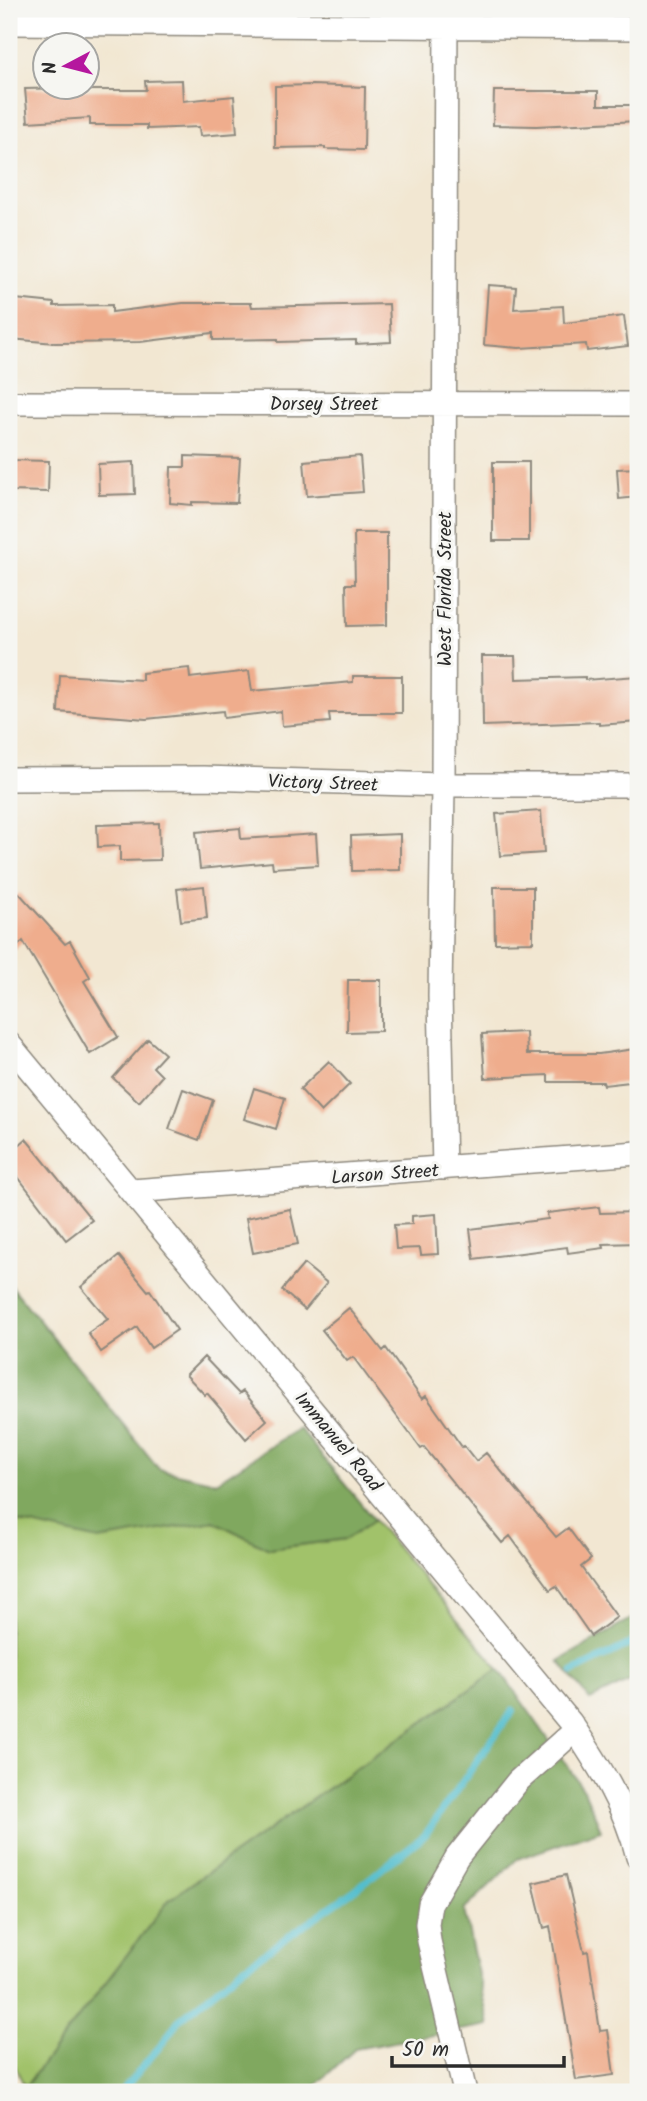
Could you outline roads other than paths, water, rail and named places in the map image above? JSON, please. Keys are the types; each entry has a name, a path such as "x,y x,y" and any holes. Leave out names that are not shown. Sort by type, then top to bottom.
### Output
{"street":[{"path":"9,23 446,18 638,28"},
{"name":"West Florida Street","path":"444,1168 440,996 446,18"},
{"name":"Dorsey Street","path":"9,403 638,404"},
{"name":"Victory Street","path":"9,779 203,778 443,785 638,785"},
{"name":"Immanuel Road","path":"9,1044 536,1679 575,1730 635,1827 638,1857"},
{"name":"Larson Street","path":"132,1191 638,1153"},
{"path":"465,2092 429,1941 427,1924 430,1904 457,1857 518,1782 575,1730"}],"waterway":[{"path":"573,1672 638,1640"},
{"path":"121,2092 178,2021 243,1968 356,1889 425,1835 513,1710"}]}
